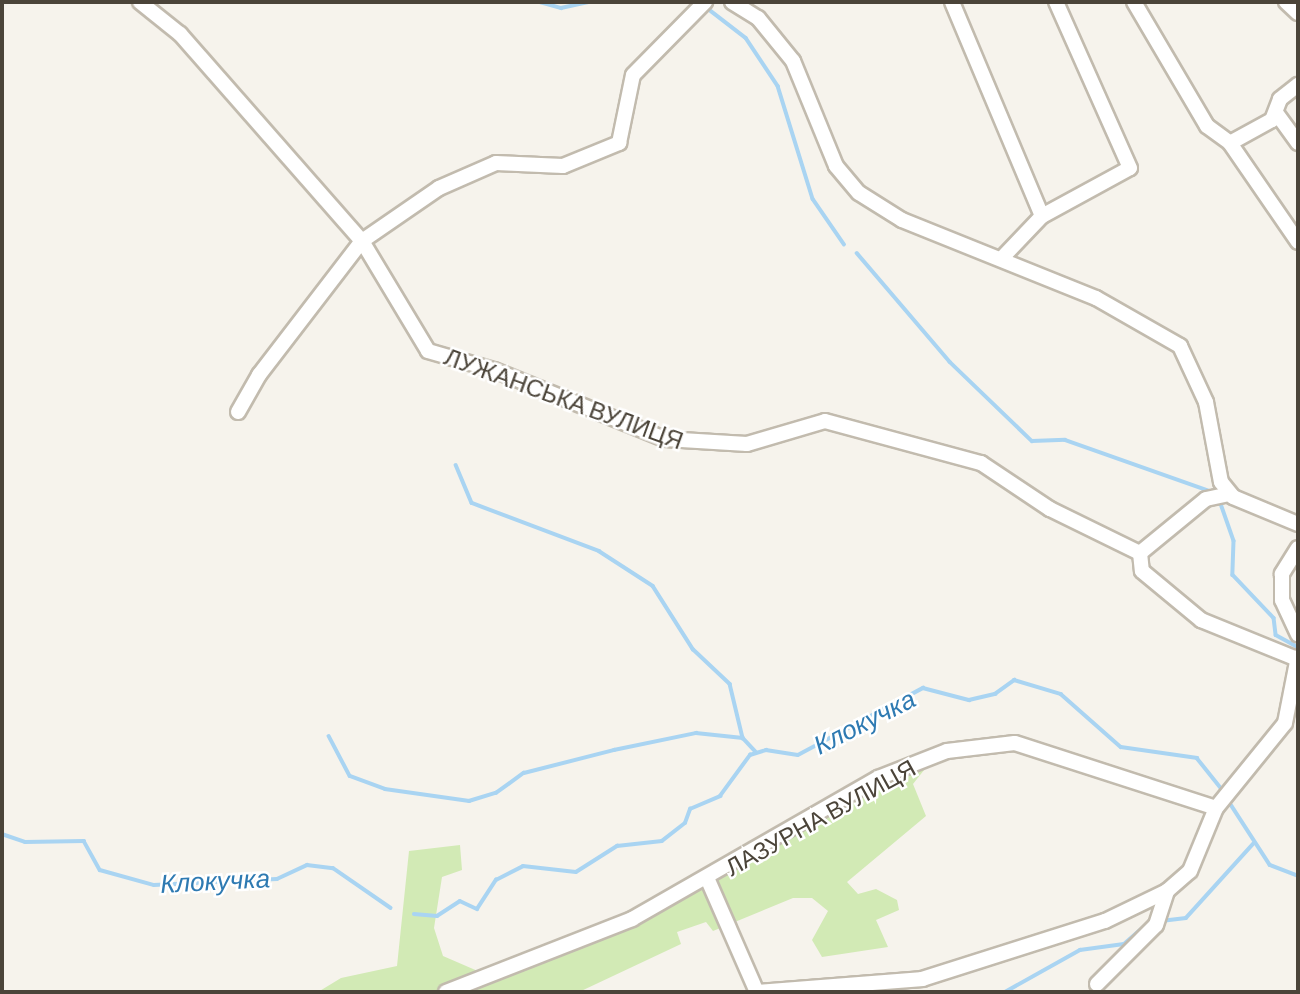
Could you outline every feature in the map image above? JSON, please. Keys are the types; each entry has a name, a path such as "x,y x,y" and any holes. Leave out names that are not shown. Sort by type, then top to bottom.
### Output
{"street":[{"name":"ЛУЖАНСЬКА ВУЛИЦЯ","path":"140,2 180,34 362,241 428,351 494,370 677,441 747,444 825,421 981,463 1050,509 1140,553"},
{"path":"238,412 258,375 362,241 439,188 496,163 563,166 619,144 633,75 705,2"},
{"path":"732,2 758,18 793,61 836,166 859,193 902,220 1096,298 1180,346 1206,402 1220,482 1218,496 1140,553 1142,571 1201,620 1298,658 1285,723 1225,799"},
{"path":"755,2 758,18"},
{"path":"952,2 1042,216"},
{"path":"1002,258 1042,216 1130,168 1056,2"},
{"path":"1134,2 1207,126 1230,143 1298,242"},
{"path":"1286,2 1298,13"},
{"path":"1230,143 1276,114 1280,99 1298,85"},
{"path":"1276,114 1298,144"},
{"path":"1218,496 1298,524"},
{"path":"1298,548 1282,574 1282,600 1298,635"},
{"name":"ЛАЗУРНА ВУЛИЦЯ","path":"446,992 632,919 708,880 878,778 961,748 1015,743 1225,799 1204,850 1167,891 1105,921 922,979 757,992 708,880"},
{"path":"1097,984 1158,921 1167,891"}],"green space":[{"path":"928,750 932,760 913,784 926,816 847,882 858,894 876,889 897,900 899,910 876,920 888,947 822,957 812,940 828,911 812,898 793,898 713,931 706,922 677,932 681,944 579,992 318,992 341,978 397,966 409,851 460,845 462,870 442,877 434,928 443,956 480,972 660,903 865,780"}],"waterway":[{"path":"540,2 561,8 590,2"},
{"path":"707,8 746,38 778,86 813,199 844,244"},
{"path":"857,253 950,362 1032,441 1065,440 1213,492"},
{"path":"456,465 472,503 599,551 653,586 693,649 730,684 743,738 756,752"},
{"path":"1220,501 1234,541 1233,575 1274,618 1276,635 1298,647"},
{"name":"Клокучка","path":"414,914 437,916 460,901 477,909 496,880 523,866 576,872 617,846 662,841 685,823 690,809 720,796 750,755 766,750 798,755 923,688 969,700 995,694 1014,680 1061,694 1121,747 1197,758 1225,793"},
{"path":"329,736 350,776 385,789 469,801 496,793 524,773 614,750 696,733 743,738"},
{"name":"Клокучка","path":"1228,800 1270,865 1298,876"},
{"name":"Клокучка","path":"2,834 25,842 84,841 100,870 154,885 277,879 307,865 333,868 391,908"},
{"path":"1161,921 1186,918 1253,844"},
{"path":"1005,992 1080,950 1124,944 1145,926"}]}
